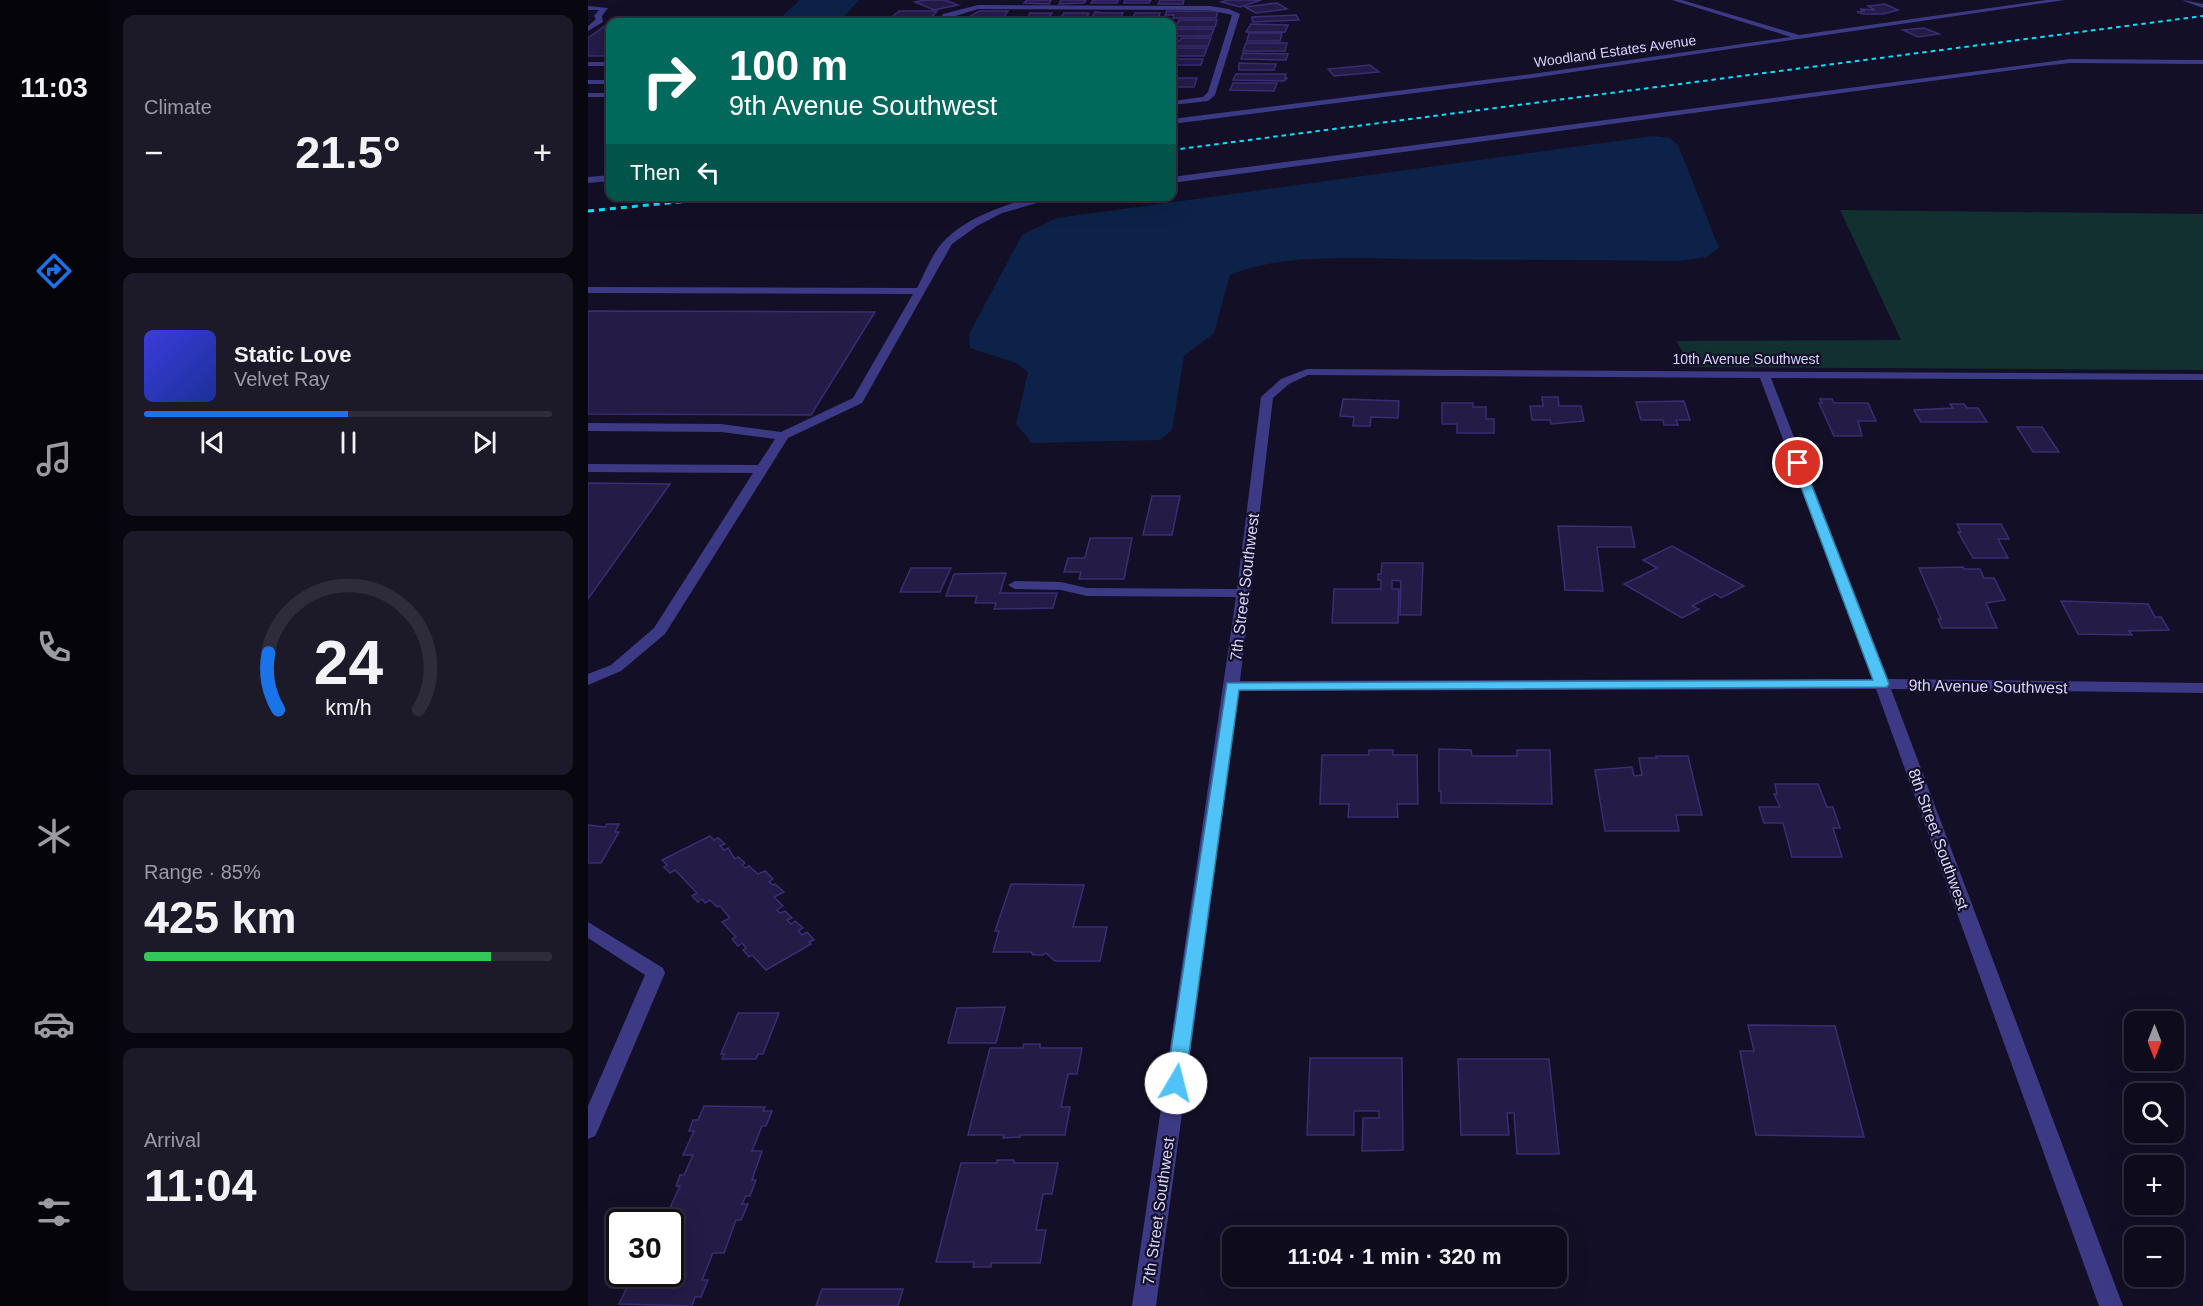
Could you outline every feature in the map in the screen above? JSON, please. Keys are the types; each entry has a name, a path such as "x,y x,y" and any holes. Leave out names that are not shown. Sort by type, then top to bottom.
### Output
{"street":[{"path":"1675,0 1802,38"},
{"name":"Woodland Estates Avenue","path":"1176,122 1532,76 2062,0"},
{"path":"2186,0 2203,6"},
{"path":"588,8 604,8 598,16 600,20 588,29"},
{"path":"944,18 978,8 1210,8 1227,10 1236,14 1212,93 1205,99 1176,103"},
{"path":"1176,179 2043,64 2070,61 2203,62"},
{"path":"588,64 606,64"},
{"path":"588,82 606,82"},
{"path":"588,95 606,95"},
{"path":"588,180 606,178"},
{"path":"588,427 722,428 783,436 858,400 948,242 965,227 992,213 1028,201"},
{"path":"588,290 920,291"},
{"name":"10th Avenue Southwest","path":"1289,377 1307,372 2203,377"},
{"name":"8th Street Southwest","path":"1764,374 1882,684 2111,1306"},
{"name":"7th Street Southwest","path":"1144,1306 1232,686 1267,397 1289,377"},
{"path":"588,680 616,668 660,631 783,436"},
{"path":"588,468 763,469"},
{"path":"1015,585 1048,584 1087,592 1244,593"},
{"name":"9th Avenue Southwest","path":"1232,686 1882,684 2203,688"},
{"path":"588,929 656,973 588,1130"}],"green space":[{"path":"1840,210 2203,214 2203,370 1692,367 1676,341 1901,340"}],"water":[{"path":"800,0 859,0 843,18 780,18"},
{"path":"1653,136 1670,138 1678,145 1719,248 1706,257 1678,261 1325,258 1274,263 1230,275 1214,333 1184,356 1172,430 1160,440 1032,443 1016,424 1028,372 1016,363 970,348 969,334 1022,235 1057,218"}],"building":[{"path":"945,0 958,5 934,10 915,2"},
{"path":"1027,0 1051,0 1049,4 1024,3"},
{"path":"1061,0 1086,0 1084,3 1059,4"},
{"path":"1093,0 1118,0 1117,3 1091,3"},
{"path":"1125,0 1151,0 1149,3 1124,3"},
{"path":"1160,0 1184,0 1183,4 1158,4"},
{"path":"1261,0 1240,7 1221,2"},
{"path":"1277,3 1287,9 1256,13 1245,7"},
{"path":"1885,4 1898,10 1883,14 1857,12 1865,11 1860,9 1875,10 1868,6"},
{"path":"899,11 937,11 931,18 891,18"},
{"path":"979,11 1008,11 1003,18 969,17"},
{"path":"1167,11 1218,11 1216,18 1173,18 1174,15 1165,15"},
{"path":"1095,12 1123,13 1120,18 1091,18"},
{"path":"1030,13 1052,13 1049,18 1028,17"},
{"path":"1064,13 1089,13 1086,18 1061,18"},
{"path":"1135,13 1160,13 1158,18 1133,18"},
{"path":"1296,15 1299,20 1253,22 1252,19 1252,17"},
{"path":"1179,20 1217,20 1215,27 1176,27"},
{"path":"1251,24 1288,25 1285,32 1246,32"},
{"path":"606,25 606,56 588,56 588,38"},
{"path":"1924,28 1939,34 1918,37 1903,30"},
{"path":"1214,29 1211,36 1176,36 1176,31"},
{"path":"1249,33 1282,33 1280,41 1247,41"},
{"path":"1181,38 1211,38 1208,46 1176,46 1176,41 1180,41"},
{"path":"1246,43 1287,43 1285,51 1243,51"},
{"path":"1176,48 1207,48 1204,56 1176,56"},
{"path":"1243,53 1288,54 1286,60 1241,59"},
{"path":"1176,59 1203,59 1201,65 1176,65"},
{"path":"1239,63 1276,64 1274,70 1239,70"},
{"path":"1370,65 1379,72 1334,76 1328,69"},
{"path":"1236,74 1286,74 1285,78 1287,78 1284,81 1233,80"},
{"path":"1176,78 1197,78 1194,87 1176,87"},
{"path":"1233,83 1277,83 1274,91 1230,90"},
{"path":"588,311 875,312 811,415 588,414"},
{"path":"1542,397 1558,397 1559,406 1581,406 1584,421 1551,424 1550,420 1532,420 1530,406 1543,406"},
{"path":"1343,399 1399,401 1398,418 1371,417 1370,426 1353,426 1354,417 1340,416"},
{"path":"1820,399 1832,399 1834,403 1868,403 1876,421 1858,421 1862,436 1834,436 1819,403 1822,403"},
{"path":"1684,401 1690,420 1676,420 1678,425 1664,425 1663,420 1641,420 1636,402"},
{"path":"1442,403 1473,403 1473,407 1486,407 1486,419 1494,419 1494,433 1457,433 1457,424 1442,424"},
{"path":"1950,404 1964,404 1967,408 1978,408 1987,422 1921,422 1914,410 1953,408"},
{"path":"2017,427 2042,427 2059,452 2033,452"},
{"path":"588,483 670,484 588,599"},
{"path":"1152,496 1180,496 1172,535 1143,535"},
{"path":"1957,524 2001,524 2009,539 1998,539 2008,558 1973,558 1958,532 1961,532"},
{"path":"1558,526 1631,527 1635,547 1597,547 1603,591 1565,590"},
{"path":"1090,538 1132,538 1124,579 1079,579 1081,572 1064,572 1068,558 1085,558"},
{"path":"1672,546 1744,586 1721,598 1715,594 1692,606 1699,609 1682,618 1624,584 1657,568 1643,560"},
{"path":"1382,563 1423,563 1421,615 1400,615 1401,581 1392,580 1392,589 1399,589 1398,623 1332,623 1334,589 1381,589 1378,574 1381,574"},
{"path":"1963,567 1964,569 1980,569 1984,578 1994,578 2005,600 1986,603 1997,628 1942,628 1938,619 1941,619 1919,568"},
{"path":"911,568 951,568 940,592 900,592"},
{"path":"1006,573 1000,593 1057,593 1053,608 994,609 996,603 975,603 977,596 946,596 954,574"},
{"path":"2061,601 2148,604 2155,617 2161,617 2169,630 2129,631 2132,635 2078,634"},
{"path":"1439,749 1471,750 1472,756 1517,756 1517,750 1550,750 1552,804 1441,803"},
{"path":"1369,750 1393,750 1393,755 1417,755 1418,804 1397,804 1398,817 1348,817 1349,804 1320,804 1322,755 1369,755"},
{"path":"1656,756 1688,756 1702,815 1676,815 1679,831 1605,831 1595,770 1632,767 1634,776 1642,775 1639,758 1657,758"},
{"path":"1775,784 1818,784 1827,807 1833,807 1840,828 1833,828 1842,857 1792,857 1783,823 1764,823 1759,807 1780,807 1774,794 1777,794"},
{"path":"607,824 619,824 615,832 619,832 601,863 588,863 588,825 605,827"},
{"path":"710,836 714,840 718,838 725,844 720,846 724,850 728,848 735,859 738,857 745,863 742,865 746,868 749,866 758,874 765,871 773,879 769,882 784,892 774,897 783,906 777,910 780,913 785,911 792,918 787,920 791,924 795,921 803,928 798,931 802,935 807,932 814,940 809,942 811,944 766,970 752,955 749,957 743,950 746,948 742,943 738,946 732,939 736,937 722,922 730,918 720,906 717,907 710,900 705,903 702,899 698,902 692,896 697,893 675,870 670,873 664,867 667,865 662,860"},
{"path":"1011,884 1084,885 1073,927 1107,927 1100,961 1055,961 1046,953 1033,955 1031,952 993,952 999,931 995,931"},
{"path":"1005,1007 996,1043 948,1043 957,1008"},
{"path":"738,1013 779,1013 763,1054 758,1054 756,1059 722,1059 724,1054 721,1054"},
{"path":"1748,1025 1835,1026 1864,1137 1756,1135 1740,1051 1754,1051"},
{"path":"1024,1044 1040,1044 1040,1048 1082,1048 1077,1074 1068,1074 1061,1107 1070,1107 1065,1135 1020,1135 1020,1137 1003,1138 1004,1135 968,1135 990,1048 1023,1048"},
{"path":"1310,1058 1402,1058 1403,1150 1362,1151 1363,1118 1379,1118 1379,1111 1354,1111 1354,1135 1307,1135"},
{"path":"1458,1059 1549,1059 1559,1154 1517,1154 1514,1113 1507,1113 1509,1135 1461,1135"},
{"path":"704,1106 765,1107 763,1111 772,1111 766,1126 762,1126 752,1151 762,1151 752,1180 756,1180 750,1196 746,1196 742,1204 748,1204 741,1220 736,1220 724,1253 713,1253 702,1280 708,1280 701,1297 695,1297 692,1306 619,1304 627,1287 684,1287 684,1209 669,1209 680,1186 676,1186 680,1175 684,1175 693,1155 683,1155 694,1131 689,1131 693,1120 698,1120"},
{"path":"997,1160 1014,1160 1014,1163 1058,1163 1052,1194 1043,1194 1036,1230 1046,1230 1040,1263 991,1263 991,1267 973,1267 974,1262 936,1262 961,1163 997,1163"},
{"path":"822,1289 903,1289 898,1306 816,1306"}],"railway":[{"path":"1176,149 2203,16"},
{"path":"588,211 689,201"}],"route":[{"path":"1176,1083 1232,686 1882,684 1798,463"}]}
